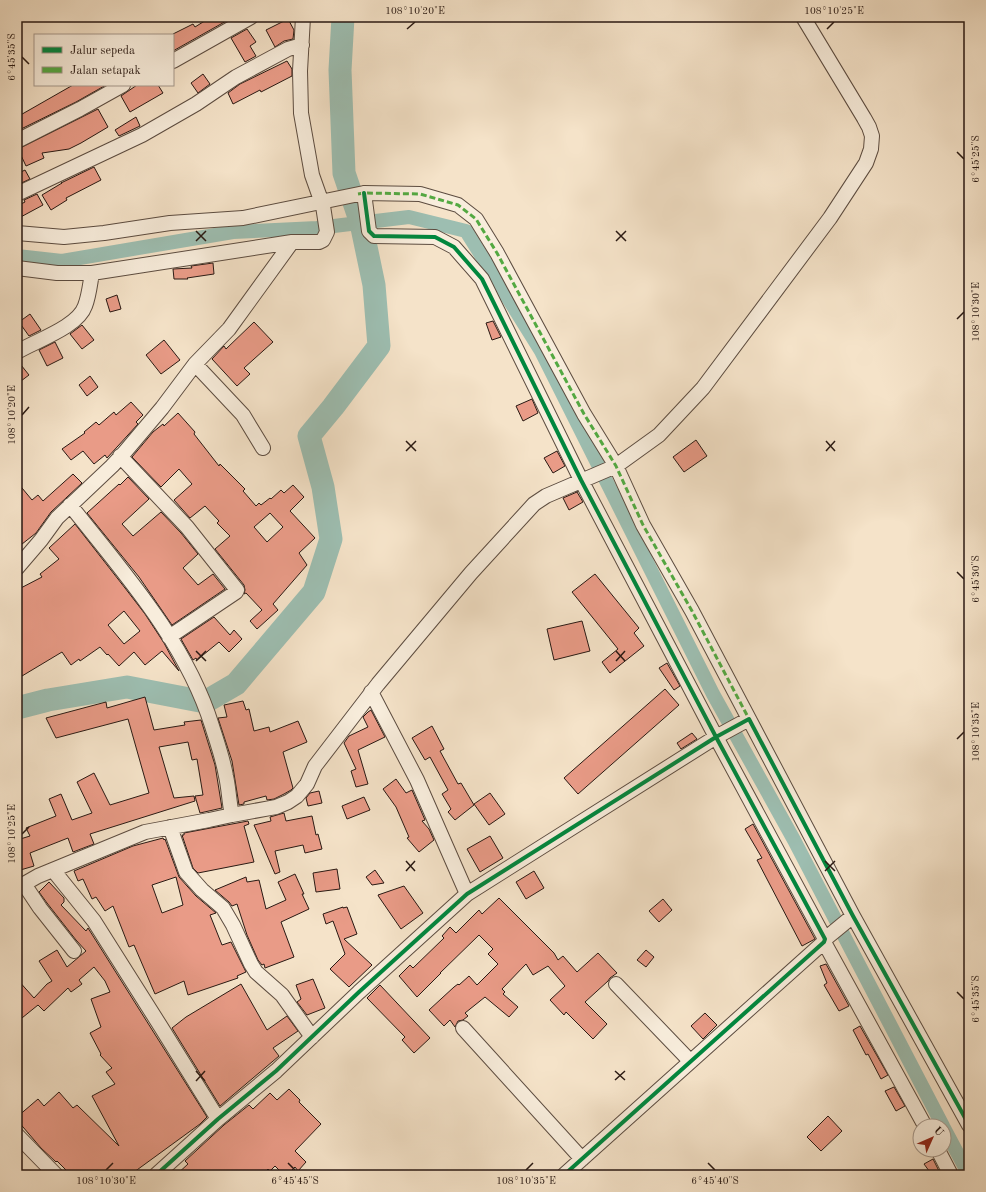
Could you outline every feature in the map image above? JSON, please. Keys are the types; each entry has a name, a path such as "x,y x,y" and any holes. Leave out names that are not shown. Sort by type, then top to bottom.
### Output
{"street":[{"path":"174,60 251,17"},
{"path":"17,268 57,273 92,273 292,242 319,242 326,237 326,202 312,174 301,113 300,71 303,17"},
{"path":"74,951 40,908 20,886 38,876 144,832 276,806 288,802 297,796 307,784 315,766 371,692 471,573 534,504 546,496 613,467 659,435 703,388 830,218 866,163 871,149 872,136 869,127 803,17"},
{"path":"17,194 142,135 196,104 236,77 288,49 302,45"},
{"path":"17,141 121,86"},
{"path":"361,193 366,208 369,231 374,236 435,237 454,247 482,279 717,736 920,1118"},
{"path":"17,233 64,237 104,233 170,223 243,218 326,202 361,193 420,194 458,205 476,219 497,253 643,525 692,611 850,918 969,1125"},
{"path":"17,568 41,540 57,518 112,466 162,408 195,364 229,329 292,242"},
{"path":"17,352 70,324 80,315 85,307 92,273"},
{"path":"195,364 243,415 263,448"},
{"path":"120,456 187,527 237,590 169,637"},
{"path":"70,505 157,617 187,666 212,726 226,775 232,815"},
{"path":"371,692 417,780 467,894"},
{"path":"156,1175 218,1119 276,1071 467,894 717,736 748,720"},
{"path":"170,827 186,872 202,890 223,908 256,972 282,995 312,1037"},
{"path":"53,870 94,922 218,1119"},
{"path":"564,1175 850,918"},
{"path":"616,984 690,1061"},
{"path":"462,1028 582,1159"},
{"path":"18,1138 56,1175"},
{"path":"942,1158 951,1175"}],"building":[{"path":"211,17 226,17 228,20 174,50 173,34 193,24 195,27"},
{"path":"288,19 294,30 293,39 284,41 275,47 266,30"},
{"path":"247,29 256,42 250,46 256,56 245,62 231,38"},
{"path":"287,61 292,69 292,76 233,104 228,93 240,84"},
{"path":"203,74 210,84 198,93 191,83"},
{"path":"71,86 104,86 76,102 17,131 17,117"},
{"path":"136,86 159,86 163,93 130,112 121,96"},
{"path":"98,109 108,127 69,149 42,153 44,158 26,166 18,149"},
{"path":"136,117 140,126 119,136 115,130"},
{"path":"94,167 101,180 66,198 67,200 51,210 42,195 61,183"},
{"path":"25,170 30,179 17,185 17,174"},
{"path":"37,194 43,205 17,219 17,206 25,202 24,200"},
{"path":"213,263 214,274 187,278 188,279 174,279 173,269 192,268 191,266"},
{"path":"117,295 121,309 110,312 106,299"},
{"path":"30,314 41,330 29,336 19,322"},
{"path":"493,321 501,337 492,340 486,323"},
{"path":"254,322 273,342 244,368 250,374 237,386 212,359 224,346 226,349"},
{"path":"82,325 94,340 82,349 70,334"},
{"path":"164,340 180,360 161,374 146,355"},
{"path":"55,342 63,358 47,366 39,350"},
{"path":"17,360 29,375 17,384"},
{"path":"90,376 98,387 87,396 79,385"},
{"path":"532,399 538,413 523,421 516,406"},
{"path":"131,402 143,415 136,422 138,424 107,458 105,455 94,464 83,451 71,460 62,449 85,433 84,432 96,422 99,425 114,412 116,415"},
{"path":"178,413 195,432 194,434 219,466 220,464 245,489 243,491 256,506 259,503 261,505 270,498 271,499 281,490 284,493 293,485 304,497 290,511 315,538 299,553 307,565 273,604 278,610 257,629 250,621 262,610 246,593 244,594 244,585 215,549 230,536 217,523 219,521 205,506 190,518 174,500 192,484 179,469 161,487 132,457 153,432 163,424 164,426","holes":["270,513 283,527 267,542 254,527"]},
{"path":"696,440 707,456 684,472 673,457"},
{"path":"557,451 565,466 553,473 544,458"},
{"path":"73,474 82,483 51,512 36,533 17,548 17,482 32,500 38,495 43,501"},
{"path":"128,477 149,499 122,524 133,536 161,512 198,554 183,568 198,585 213,574 225,589 172,625 139,577 87,513"},
{"path":"577,492 583,502 569,510 563,498"},
{"path":"75,524 145,614 164,643 179,671 162,651 145,665 134,652 119,666 100,647 80,661 79,659 71,665 62,652 22,676 17,666 17,590 42,577 40,574 59,559 49,548","holes":["124,611 140,631 124,644 108,625"]},
{"path":"595,574 639,628 634,633 644,646 610,673 602,662 618,649 572,592"},
{"path":"214,617 230,635 234,630 242,639 229,652 219,642 197,660 196,658 193,660 181,639"},
{"path":"582,621 590,651 554,660 547,629"},
{"path":"667,663 680,686 674,690 659,668"},
{"path":"665,689 679,705 578,794 564,778"},
{"path":"145,697 154,730 185,725 184,722 201,720 215,765 222,808 200,813 195,796 203,795 197,759 192,760 188,742 159,747 174,798 194,796 195,801 90,834 94,844 73,852 68,838 30,853 34,866 17,871 17,840 30,836 26,828 56,816 49,799 61,794 72,820 92,813 77,782 94,773 110,805 149,793 128,719 56,738 46,718 106,702 107,708"},
{"path":"243,701 246,710 249,709 254,731 269,727 270,732 298,721 307,742 283,752 293,788 291,790 274,799 267,800 266,796 244,802 244,804 239,805 232,761 218,718 227,717 224,705"},
{"path":"371,710 385,737 358,750 368,784 356,787 351,771 356,769 344,743 349,736 368,727 363,717"},
{"path":"432,726 444,749 440,751 458,784 461,783 474,805 455,820 448,812 451,809 442,794 448,790 430,757 425,760 412,738"},
{"path":"692,733 697,739 681,749 677,743"},
{"path":"396,779 406,793 412,790 425,820 422,821 429,829 434,840 419,852 407,838 409,837 396,807 383,789"},
{"path":"319,791 322,803 308,806 306,798 310,793"},
{"path":"490,793 505,814 489,825 474,804"},
{"path":"364,797 370,810 347,819 342,806"},
{"path":"284,813 286,821 312,816 316,835 318,834 322,849 305,853 303,845 275,851 280,872 275,874 254,825 271,821 270,817"},
{"path":"248,821 249,824 244,826 254,862 198,873 193,868 182,835 184,835 184,833"},
{"path":"753,824 815,939 802,946 757,860 762,858 745,829"},
{"path":"490,836 503,858 480,872 467,849"},
{"path":"163,838 164,840 165,839 179,877 196,896 216,913 210,915 222,945 231,942 246,972 237,976 238,978 188,995 184,981 155,994 134,945 129,947 113,906 105,911 96,897 92,899 83,879 78,881 74,871 133,846","holes":["176,877 183,905 162,913 152,885"]},
{"path":"337,869 340,889 316,892 313,873"},
{"path":"375,870 384,883 372,885 366,877"},
{"path":"534,871 544,888 526,899 516,882"},
{"path":"295,874 309,909 281,922 294,957 265,968 264,964 262,965 258,960 247,935 237,904 232,906 215,890 246,877 247,882 259,880 266,909 286,900 278,882"},
{"path":"49,882 64,898 64,902 61,905 86,931 88,928 207,1117 200,1124 130,1175 71,1175 41,1148 17,1120 17,1117 38,1099 44,1106 59,1092 73,1108 77,1105 119,1146 92,1096 115,1084 106,1072 112,1068 100,1055 101,1054 90,1033 101,1027 91,999 110,992 105,981 94,967 79,980 82,984 71,992 68,988 44,1011 38,1005 17,1022 17,979 34,998 47,984 52,981 39,961 57,950 67,967 86,951 39,892"},
{"path":"404,886 423,913 401,929 378,895"},
{"path":"499,898 554,953 558,960 563,956 577,972 598,953 617,973 585,1002 607,1024 593,1039 566,1012 564,1015 550,1000 565,986 548,966 533,975 526,964 502,989 505,992 503,994 518,1007 509,1017 485,997 465,1013 468,1016 463,1020 458,1021 455,1027 450,1020 444,1026 429,1010 454,987 458,984 459,985 469,976 477,985 498,964 488,954 493,949 479,935 417,997 399,976 410,965 413,968 444,938 442,936 450,927 456,933 479,910 482,914"},
{"path":"663,899 672,910 659,922 649,911"},
{"path":"347,907 357,934 344,939 372,965 349,987 330,969 345,954 333,921 326,924 323,914"},
{"path":"646,950 654,957 646,967 637,960"},
{"path":"826,964 849,1006 839,1011 824,985 827,983 820,966"},
{"path":"313,979 325,1008 307,1015 297,1002 301,999 296,985"},
{"path":"241,984 267,1030 287,1016 298,1031 273,1048 279,1056 220,1106 172,1028 186,1017"},
{"path":"380,985 430,1038 414,1053 402,1040 405,1037 367,998"},
{"path":"705,1013 717,1025 703,1039 691,1026"},
{"path":"860,1026 888,1075 881,1079 853,1030"},
{"path":"894,1087 905,1106 896,1111 885,1091"},
{"path":"289,1089 300,1100 299,1102 321,1124 295,1151 306,1162 298,1171 295,1167 287,1175 284,1175 275,1166 270,1171 268,1169 262,1175 176,1175 188,1164 185,1161 224,1125 249,1105 253,1109 270,1093 277,1100"},
{"path":"828,1116 842,1131 821,1151 807,1137"},
{"path":"933,1159 941,1175 932,1175 924,1164"}],"waterway":[{"path":"17,708 48,700 127,687 205,702 236,684 314,592 331,539 323,487 309,436 379,346 374,285 361,223 344,173 340,70 343,17"},
{"path":"17,256 62,261 233,232 317,228 409,217 466,231 541,351 713,694 794,840 939,1118"},
{"path":"952,1143 969,1175"}],"marked path":[{"path":"358,194 420,194 458,205 476,219 497,253 584,414 616,466 643,525 692,611 749,719"}],"cycle path":[{"path":"364,193 369,231 374,236 435,237 454,247 482,279 581,480 716,737 825,939 824,942 564,1175"},
{"path":"156,1175 218,1119 276,1071 359,992 467,894 716,737 749,719 853,916 969,1125"}]}
